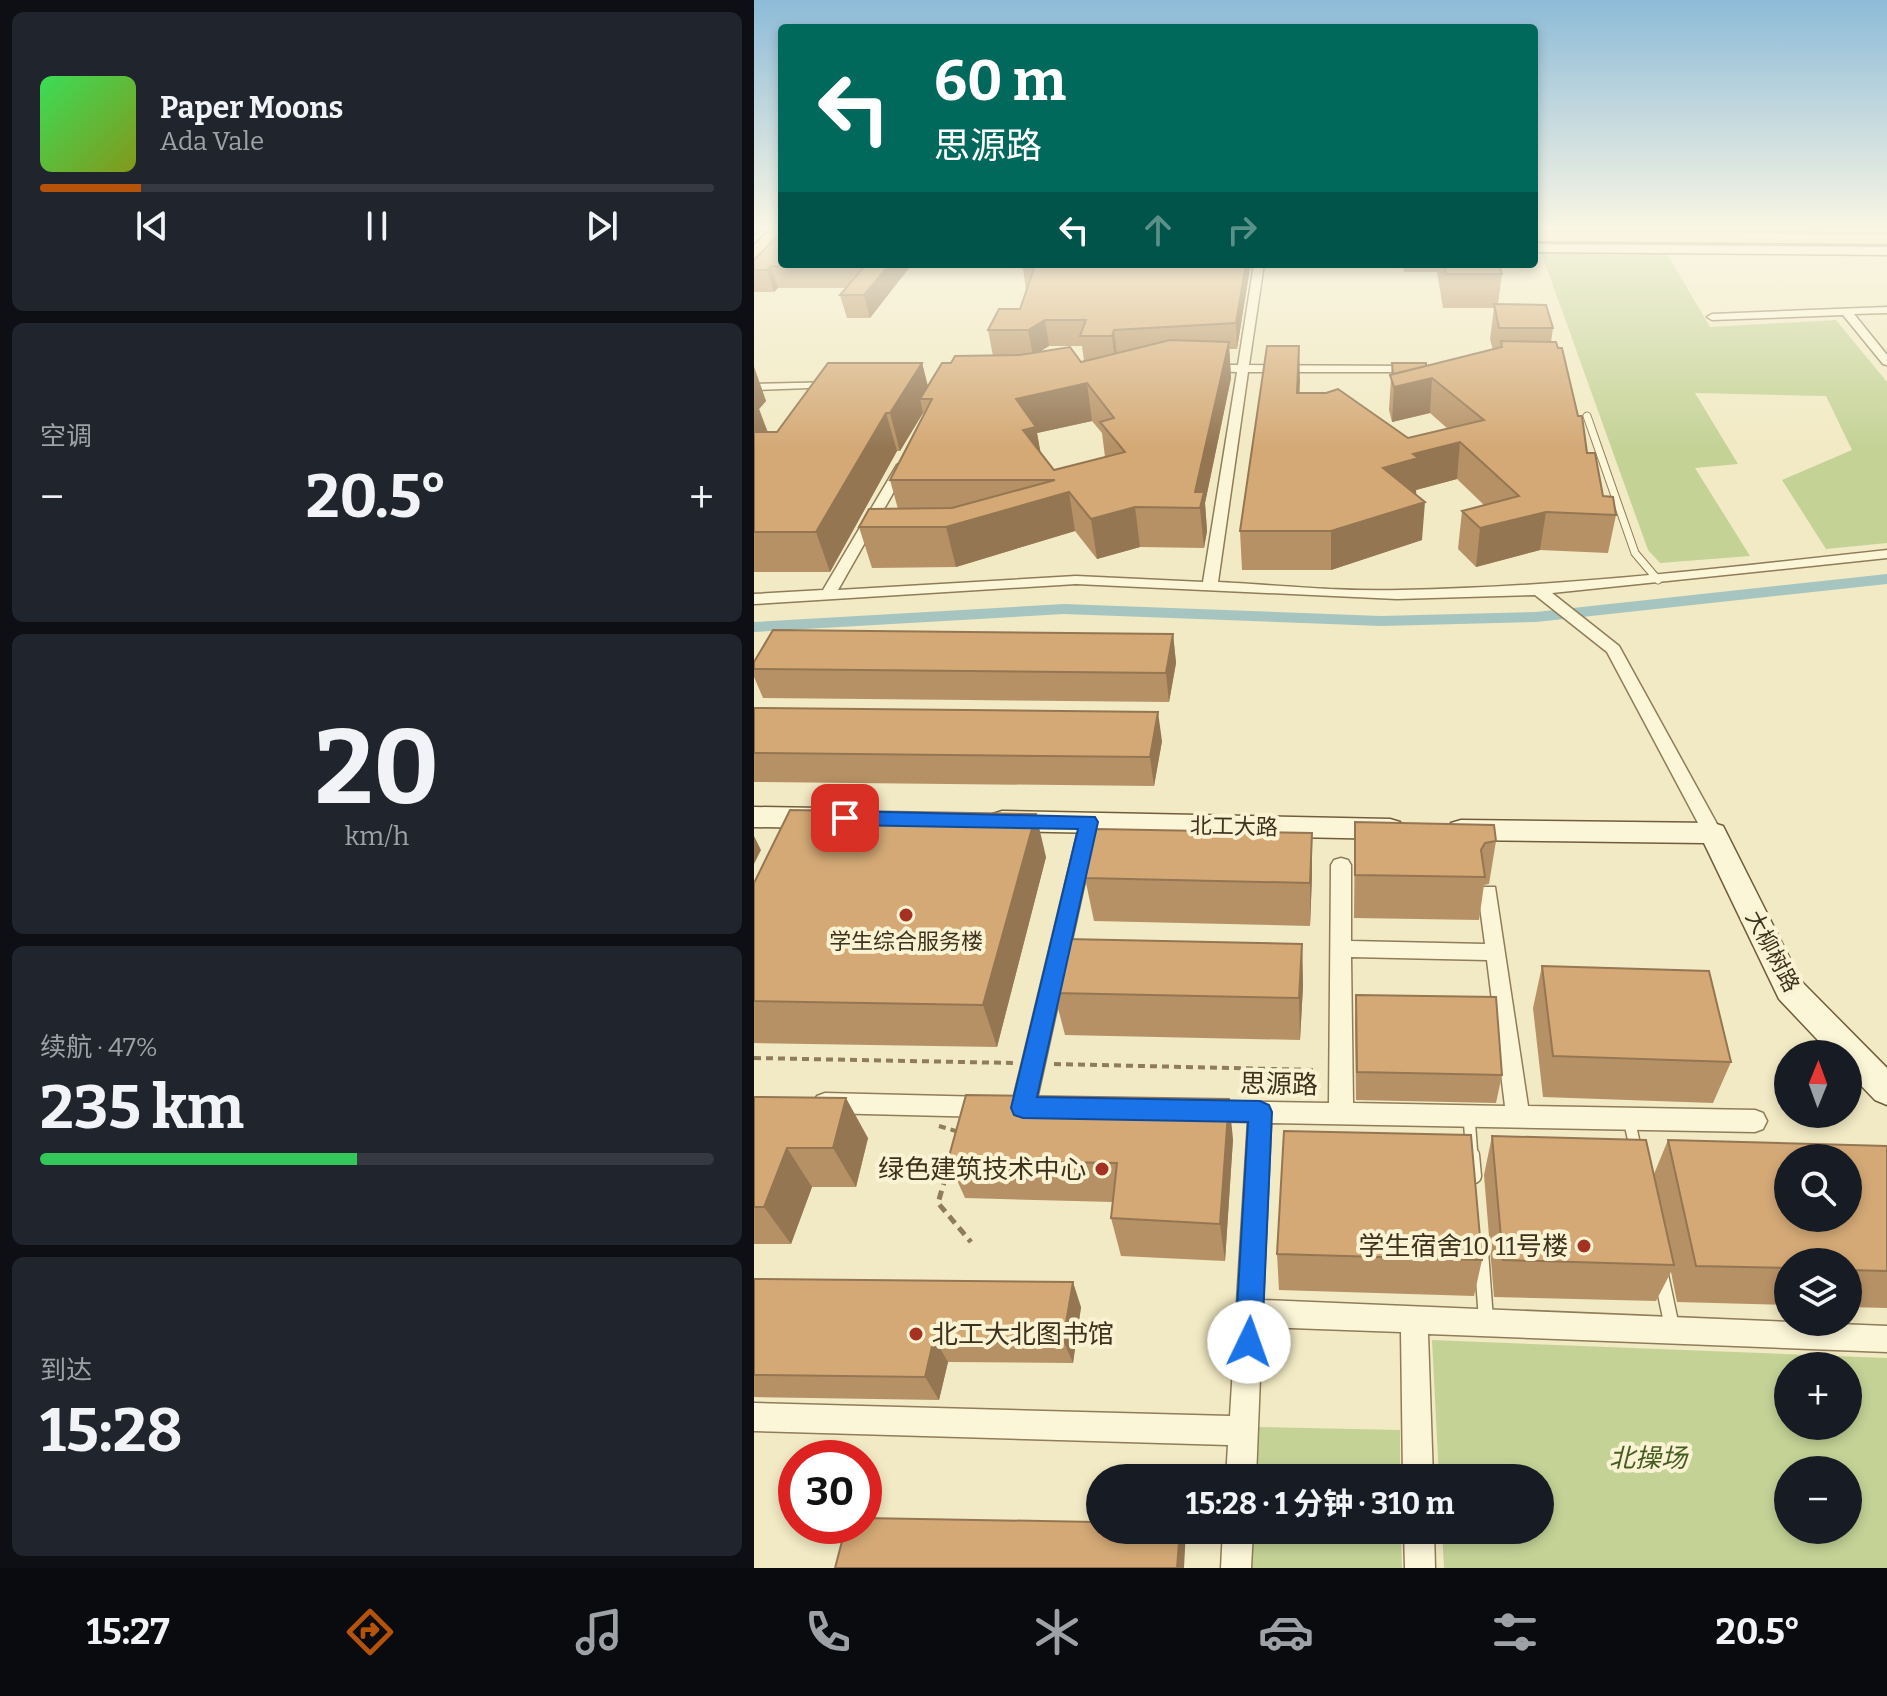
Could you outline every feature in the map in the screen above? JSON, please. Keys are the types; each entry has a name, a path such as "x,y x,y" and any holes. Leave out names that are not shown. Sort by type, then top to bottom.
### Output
{"street":[{"path":"1210,586 1254,302"},
{"path":"1712,317 1887,310"},
{"path":"1846,312 1887,362"},
{"path":"1188,368 1431,369"},
{"path":"754,387 846,383"},
{"path":"828,594 914,446"},
{"path":"754,599 1076,580 1397,595 1538,590 1887,554"},
{"path":"1538,590 1613,649 1713,833"},
{"path":"754,817 850,818"},
{"name":"北工大路","path":"977,820 1713,833"},
{"path":"1023,1108 1089,822"},
{"name":"大柳树路","path":"1713,833 1790,990 1887,1090"},
{"path":"1341,865 1340,949 1349,1012 1341,1113"},
{"path":"1488,892 1518,1116"},
{"path":"1340,949 1496,952"},
{"path":"1475,1014 1505,1014"},
{"path":"796,1103 1054,1108"},
{"name":"思源路","path":"1181,1111 1755,1121"},
{"path":"1242,1464 1260,1112"},
{"path":"1250,1313 1887,1339"},
{"path":"1414,1319 1418,1464"},
{"path":"754,1417 1244,1431"},
{"path":"1236,1568 1237,1544"},
{"path":"1419,1544 1420,1568"}],"lane":[{"path":"1587,416 1635,553 1658,580"},
{"path":"1469,1116 1476,1195"},
{"path":"1629,1119 1638,1164"},
{"path":"1480,1243 1486,1322"},
{"path":"1657,1254 1672,1330"}],"path":[{"path":"933,1124 959,1133"},
{"path":"951,1161 938,1203 971,1242"}],"green space":[{"path":"1559,302 1695,302 1710,327 1836,320 1887,382 1887,543 1826,549 1782,480 1852,450 1826,396 1695,393 1738,464 1695,468 1750,556 1660,563 1648,550"},
{"name":"北操场","path":"1432,1340 1774,1354 1774,1440 1862,1440 1862,1357 1887,1358 1887,1568 1444,1568 1443,1544 1554,1544 1554,1464 1438,1464"},
{"path":"1259,1427 1400,1430 1400,1464 1257,1464"},
{"path":"1252,1544 1401,1544 1402,1568 1250,1568"}],"building":[{"path":"1022,302 1240,302 1236,323 1114,330 1112,336 1080,336 1086,320 1045,320 1028,330 988,330 999,309 1020,309"},
{"path":"1494,304 1546,305 1553,328 1499,328"},
{"path":"1170,340 1229,342 1195,492 1204,492 1200,508 1135,507 1091,519 1069,492 946,527 859,527 869,509 952,508 1055,480 890,480 932,399 920,399 942,363 951,363 955,356 1020,355 1070,347 1081,362","holes":["1087,383 1114,418 1100,422 1125,452 1054,470 1023,430 1036,427 1016,399"]},
{"path":"1501,341 1556,342 1558,348 1562,348 1578,416 1582,416 1587,453 1595,453 1603,496 1613,497 1616,515 1546,512 1480,528 1462,511 1519,496 1460,442 1413,454 1418,458 1383,468 1425,502 1331,531 1240,531 1267,346 1299,346 1297,393 1326,393 1338,389 1408,438 1484,420 1432,378 1394,387 1390,375 1502,347"},
{"path":"828,363 922,363 890,413 886,413 816,532 754,532 754,432 777,432"},
{"path":"1392,363 1426,363 1426,366 1393,374"},
{"path":"773,630 1173,634 1166,673 754,669 754,662"},
{"path":"754,708 1158,712 1150,757 754,753"},
{"name":"学生综合服务楼","path":"790,810 1036,814 983,1005 754,1001 754,883"},
{"path":"1355,822 1494,825 1496,841 1485,843 1481,850 1485,877 1355,875"},
{"path":"1096,829 1312,833 1310,883 1085,878"},
{"path":"1066,939 1302,944 1299,998 1054,993"},
{"path":"1542,966 1709,971 1731,1062 1553,1056"},
{"path":"1356,995 1496,997 1502,1075 1357,1072"},
{"path":"966,1095 1229,1099 1220,1224 1111,1218 1117,1163 948,1160"},
{"path":"754,1097 846,1098 833,1148 787,1148 764,1207 754,1207"},
{"path":"1284,1131 1471,1135 1482,1260 1277,1254"},
{"path":"1492,1136 1646,1140 1674,1265 1503,1260"},
{"path":"1668,1140 1814,1144 1774,1144 1774,1232 1862,1232 1862,1145 1887,1146 1887,1271 1862,1270 1862,1248 1774,1248 1774,1268 1696,1266"},
{"name":"北工大北图书馆","path":"754,1279 1073,1282 1063,1340 934,1338 925,1377 754,1375"},
{"path":"882,1518 1086,1522 1086,1544 1179,1544 1177,1568 835,1568 841,1544 882,1544"}],"waterway":[{"path":"754,627 1064,609 1381,621 1536,617 1887,579"}],"place":[{"name":"学生综合服务楼","path":"906,915"},
{"name":"绿色建筑技术中心","path":"1102,1169"},
{"name":"学生宿舍10 11号楼","path":"1584,1246"},
{"name":"北工大北图书馆","path":"916,1334"}],"route":[{"path":"845,818 1089,822 1023,1108 1260,1112 1249,1342"}]}
